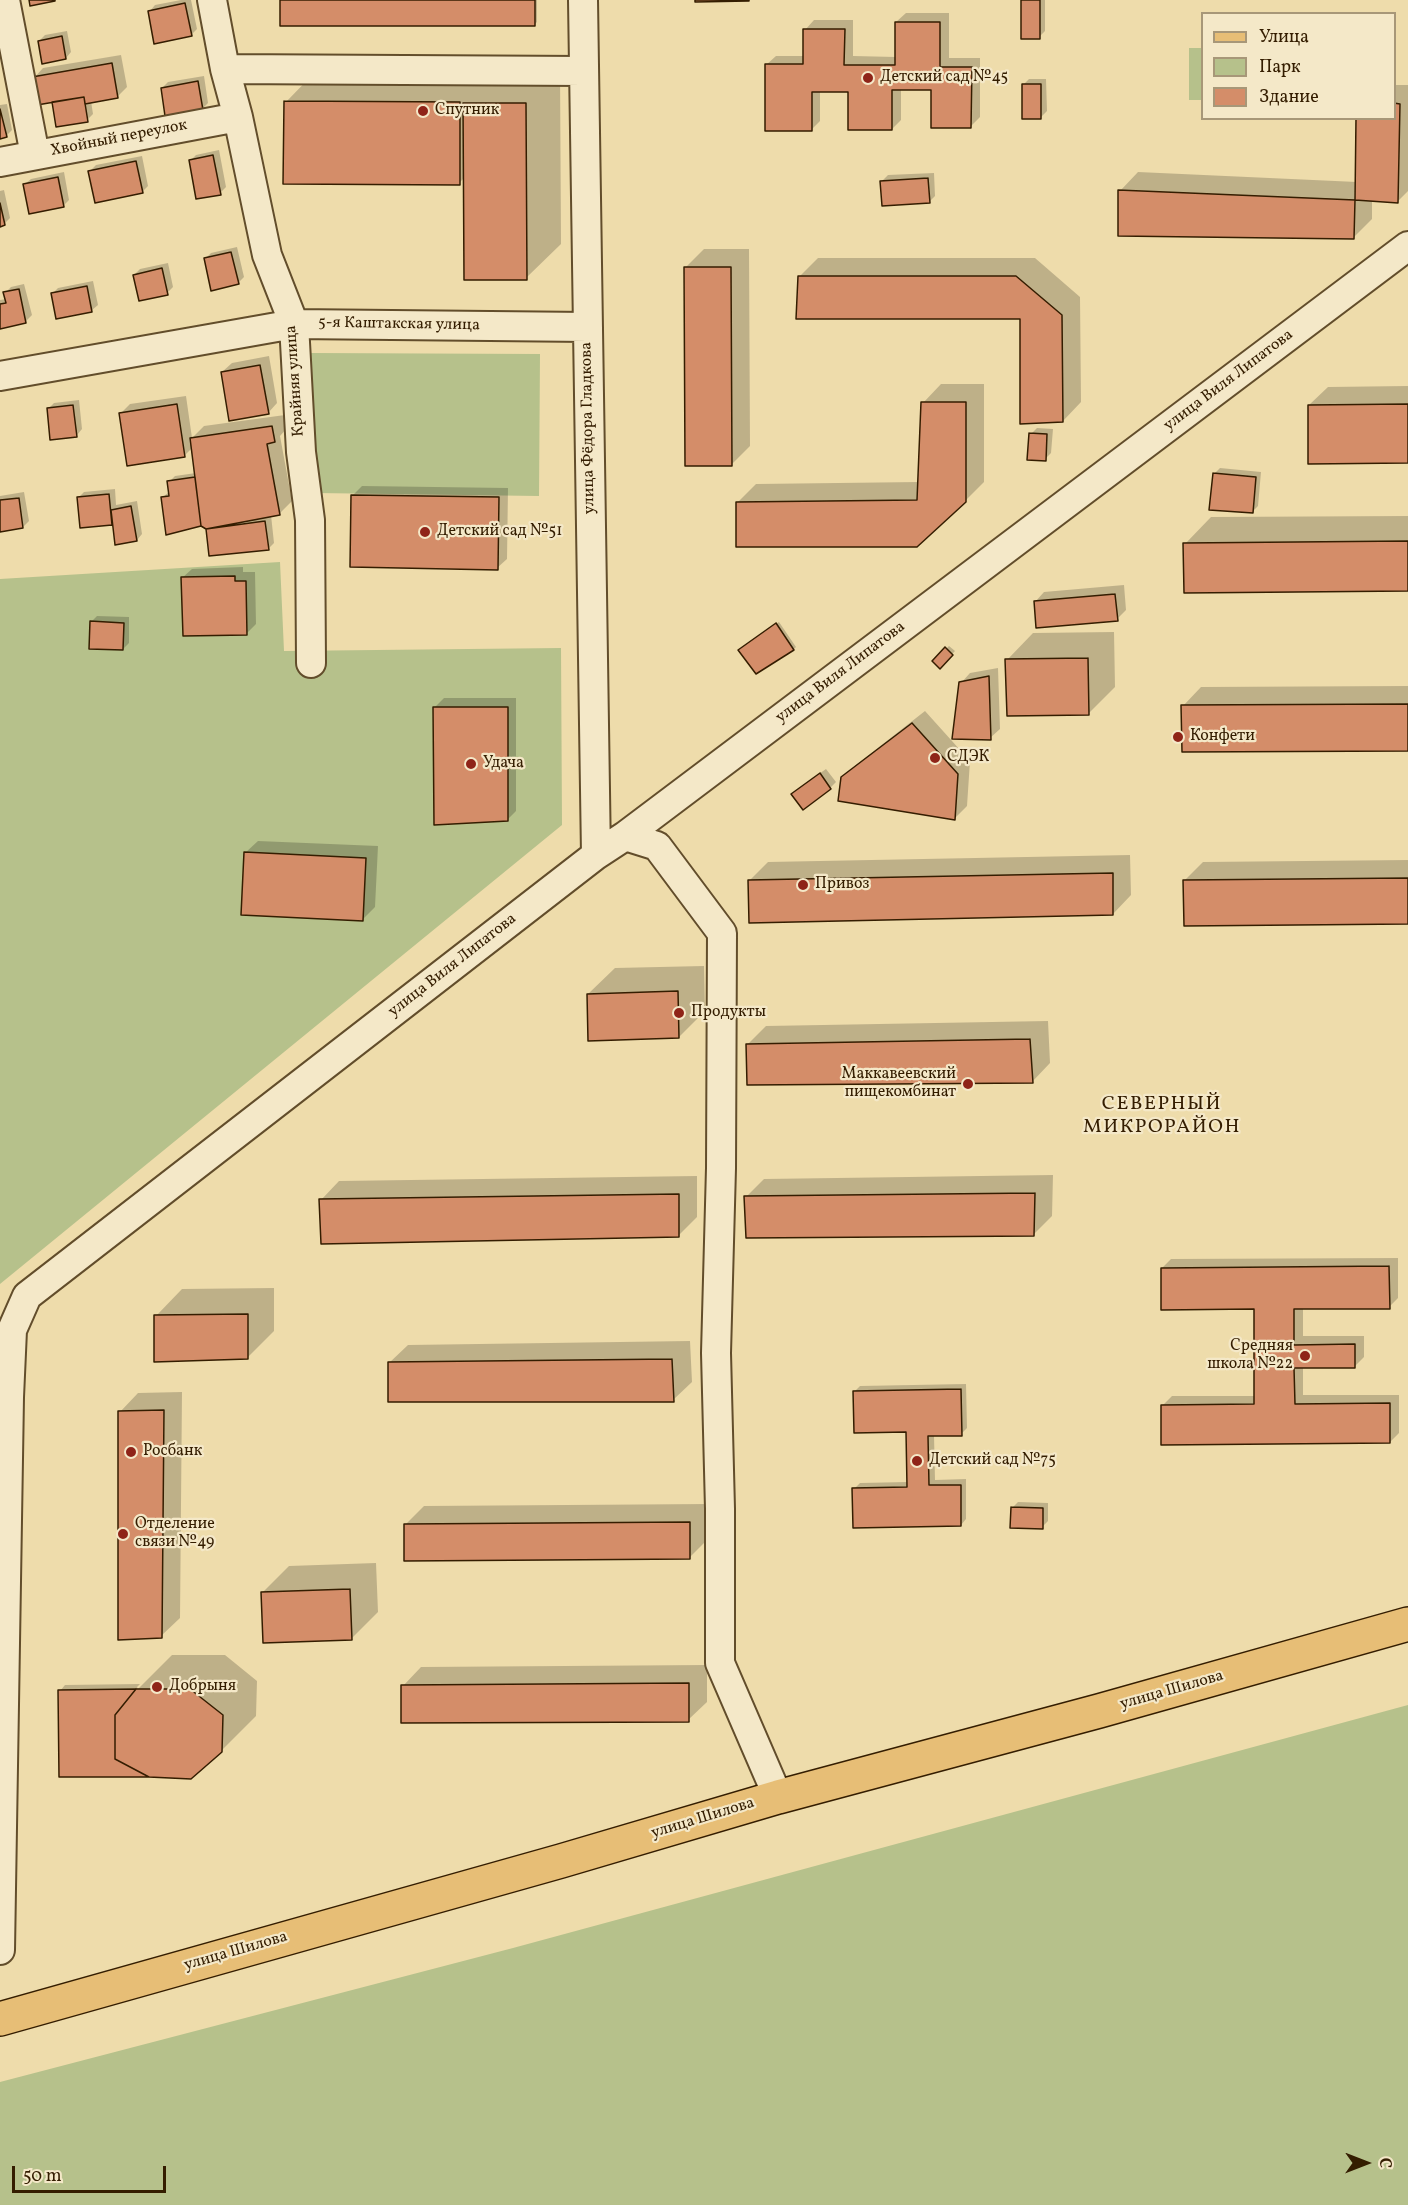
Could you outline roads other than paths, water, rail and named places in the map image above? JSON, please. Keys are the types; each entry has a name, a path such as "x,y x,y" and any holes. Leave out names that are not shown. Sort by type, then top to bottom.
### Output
{"main road":[{"name":"улица Шилова","path":"0,2019 561,1861 778,1797 1099,1711 1408,1624"}],"street":[{"path":"5,0 35,155"},
{"name":"Крайняя улица","path":"212,0 225,69 238,117 267,255 294,324 301,452 310,520 311,663"},
{"name":"улица Фёдора Гладкова","path":"583,0 596,855"},
{"path":"225,69 583,71"},
{"name":"Хвойный переулок","path":"0,162 238,117"},
{"name":"улица Виля Липатова","path":"0,1950 8,1422 12,1330 27,1296 596,855 625,836 1408,246"},
{"name":"5-я Каштакская улица","path":"0,376 294,324 588,327"},
{"path":"625,836 657,846 722,933 721,1168 716,1353 720,1509 720,1663 778,1797"}],"place":[{"name":"Детский сад №45","path":"868,78"},
{"name":"Спутник","path":"423,111"},
{"name":"Детский сад №51","path":"425,532"},
{"name":"Конфети","path":"1178,737"},
{"name":"СДЭК","path":"935,758"},
{"name":"Удача","path":"471,764"},
{"name":"Привоз","path":"803,885"},
{"name":"Продукты","path":"679,1013"},
{"name":"Маккавеевский пищекомбинат","path":"968,1084"},
{"name":"Средняя школа №22","path":"1305,1356"},
{"name":"Росбанк","path":"131,1452"},
{"name":"Детский сад №75","path":"917,1461"},
{"name":"Отделение связи №49","path":"123,1534"},
{"name":"Добрыня","path":"157,1687"}],"district":[{"name":"СЕВЕРНЫЙ МИКРОРАЙОН","path":"1162,1116"}]}
